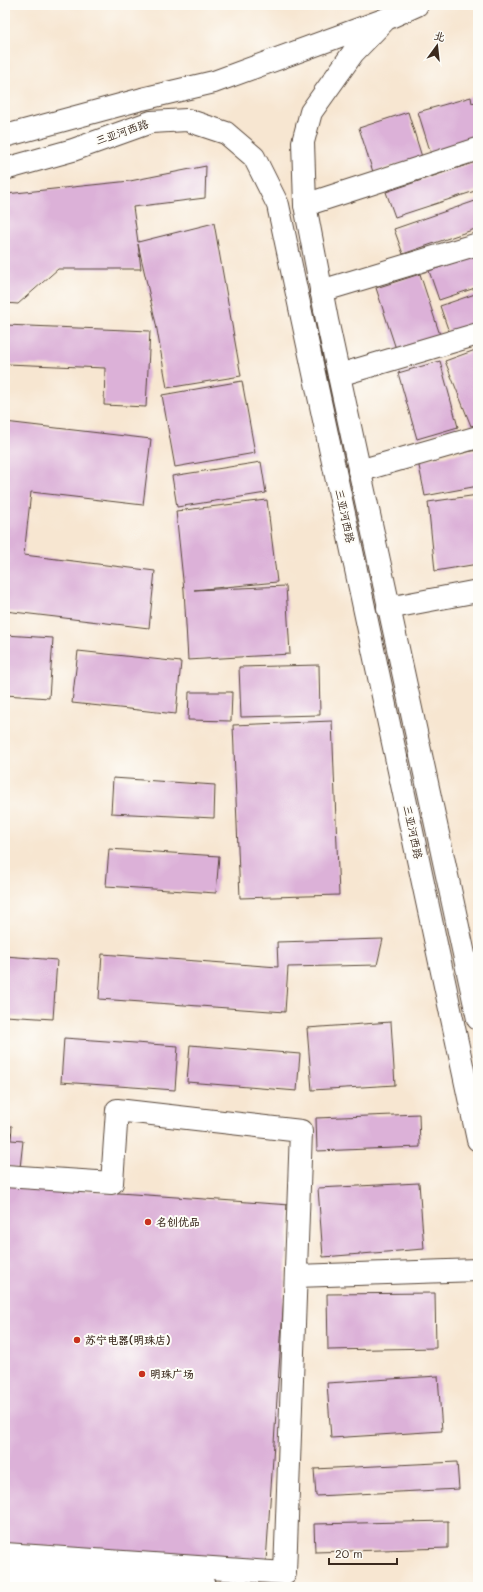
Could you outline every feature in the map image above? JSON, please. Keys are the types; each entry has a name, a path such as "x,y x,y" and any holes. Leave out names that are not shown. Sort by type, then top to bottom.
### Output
{"main road":[{"path":"5,136 142,99 214,82 386,19 416,5"},
{"path":"386,19 353,53 311,112 303,142 305,205 321,291 388,608 478,1019"},
{"name":"三亚河西路","path":"5,169 73,150 151,122 187,120 226,133 254,157 278,205 478,1140"},
{"path":"305,205 478,149"},
{"path":"321,291 478,244"},
{"path":"339,375 478,334"},
{"path":"359,471 478,437"},
{"path":"388,608 478,591"},
{"path":"5,1176 112,1183 118,1110 301,1131 285,1573 5,1554"},
{"path":"296,1276 478,1270"},
{"path":"5,1576 205,1587"}],"building":[{"path":"471,97 472,103 478,101 478,141 431,154 418,112"},
{"path":"408,112 422,157 373,172 359,128"},
{"path":"478,161 478,190 395,217 386,192"},
{"path":"206,166 205,198 133,207 138,242 214,223 241,376 167,388 156,324 138,244 141,269 58,269 18,304 5,303 6,194 130,181"},
{"path":"478,200 478,228 403,254 394,229"},
{"path":"477,255 478,287 439,300 429,271"},
{"path":"420,274 441,338 397,352 376,288"},
{"path":"478,293 478,325 450,335 440,306"},
{"path":"5,325 150,331 146,407 104,405 105,368 7,364 5,368"},
{"path":"478,349 478,424 471,426 445,361"},
{"path":"440,361 458,427 417,439 398,373"},
{"path":"242,381 255,453 175,467 162,395"},
{"path":"5,422 151,439 143,505 31,492 24,555 155,571 149,628 5,611"},
{"path":"478,450 478,486 425,496 418,461"},
{"path":"261,462 266,493 177,507 172,476"},
{"path":"478,495 478,564 435,571 428,502"},
{"path":"267,500 277,582 194,590 286,586 290,654 188,660 184,590 176,511"},
{"path":"5,635 53,638 49,698 5,695"},
{"path":"78,651 181,662 176,714 72,703"},
{"path":"319,665 320,715 241,717 239,667"},
{"path":"189,692 232,692 231,721 188,720"},
{"path":"332,721 339,895 240,898 233,725"},
{"path":"113,778 215,785 214,818 111,813"},
{"path":"109,849 219,856 216,893 106,886"},
{"path":"383,939 377,965 288,967 285,1012 99,999 102,954 278,967 277,942"},
{"path":"5,956 57,960 53,1019 5,1016"},
{"path":"391,1022 395,1085 312,1090 307,1028"},
{"path":"64,1038 178,1046 175,1090 61,1082"},
{"path":"190,1045 300,1054 297,1091 187,1082"},
{"path":"419,1114 420,1147 317,1151 316,1118"},
{"path":"5,1126 12,1126 11,1140 23,1141 20,1168 5,1167"},
{"path":"419,1183 424,1249 323,1257 318,1188"},
{"name":"明珠广场","path":"5,1185 290,1205 266,1562 5,1544"},
{"path":"435,1293 436,1348 328,1350 327,1294"},
{"path":"438,1376 442,1431 331,1438 327,1383"},
{"path":"457,1462 459,1489 316,1496 314,1469"},
{"path":"448,1521 448,1548 315,1552 314,1524"}],"place":[{"name":"名创优品","path":"148,1222"},
{"name":"苏宁电器(明珠店)","path":"77,1340"},
{"name":"明珠广场","path":"142,1374"}]}
